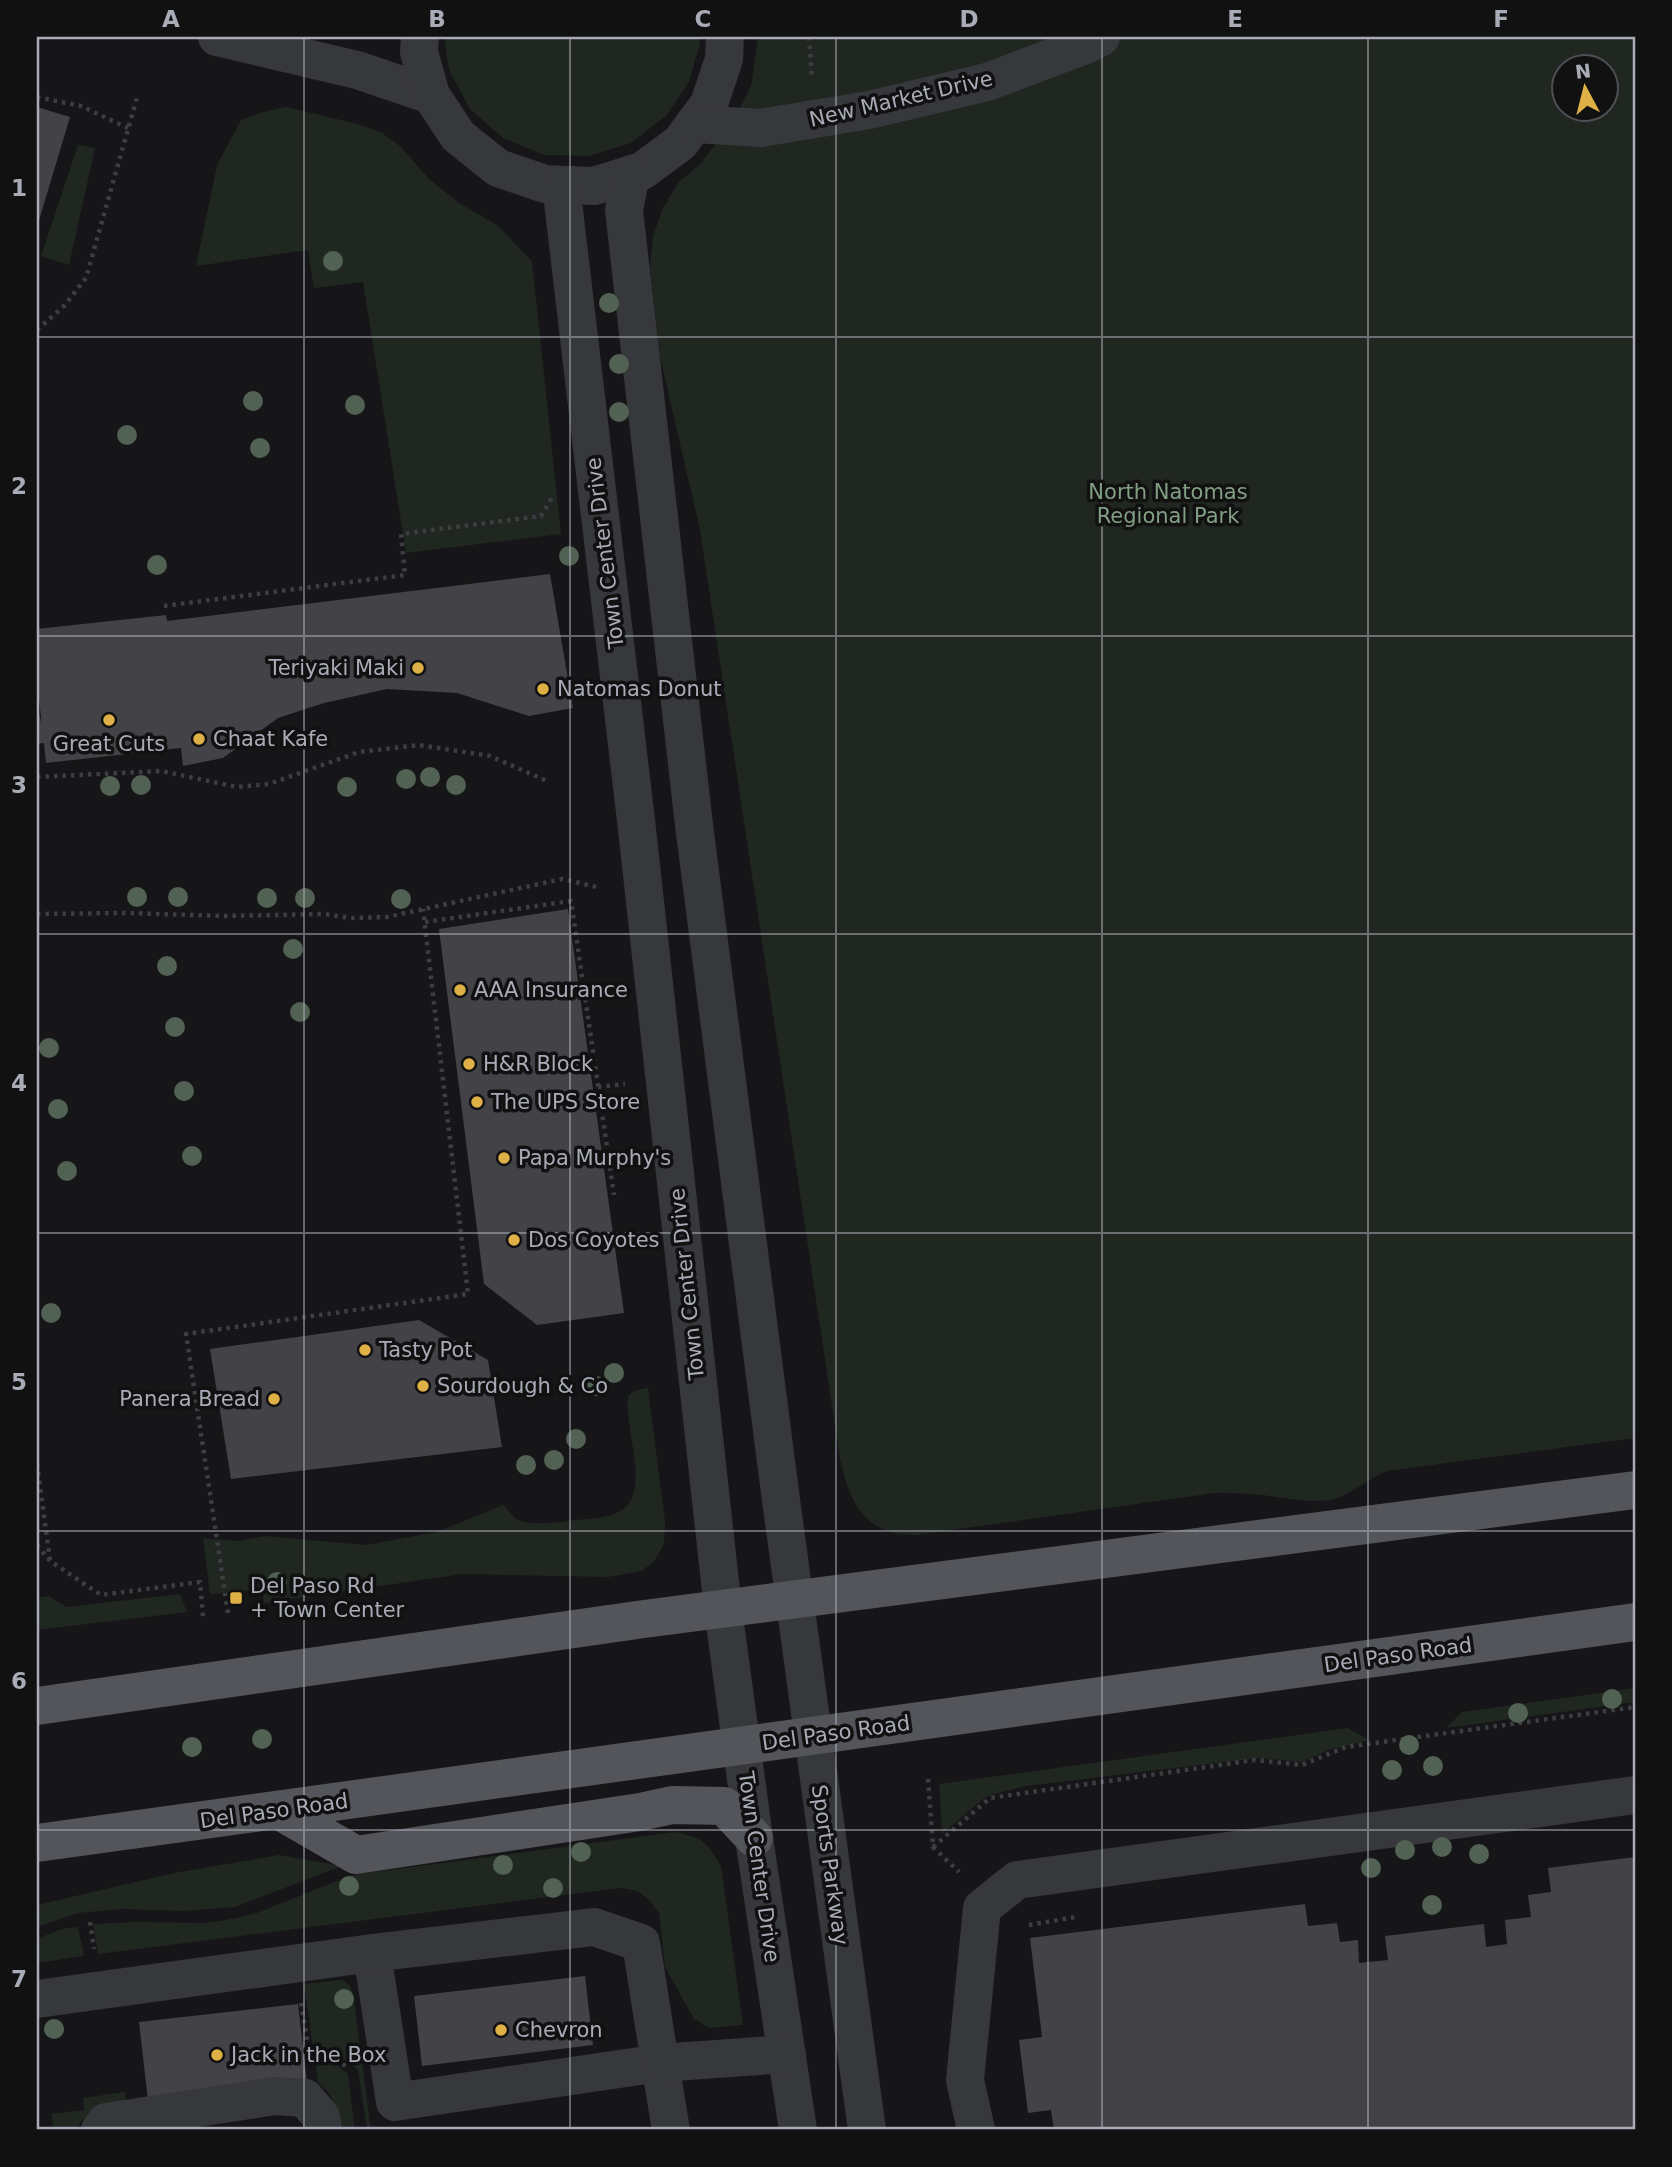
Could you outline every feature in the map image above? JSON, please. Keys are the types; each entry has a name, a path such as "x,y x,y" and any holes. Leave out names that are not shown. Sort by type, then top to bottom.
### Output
{"main road":[{"path":"37,1706 795,1599 1635,1490"},
{"name":"Del Paso Road","path":"37,1843 1635,1622"},
{"path":"278,1810 356,1855 672,1805 724,1806 754,1838"}],"street":[{"path":"217,37 357,69 431,95"},
{"path":"419,37 419,52 431,95 458,136 498,168 545,184 594,186 642,171 680,143 709,104 724,59 725,37"},
{"name":"New Market Drive","path":"694,124 761,128 869,110 987,82 1101,37"},
{"path":"631,173 624,210 692,811 795,1599"},
{"name":"Town Center Drive","path":"561,185 637,829 723,1609 798,2130"},
{"name":"Sports Parkway","path":"795,1599 867,2130"},
{"path":"976,2130 965,2080 982,1908 1017,1880 1635,1795"},
{"path":"37,1999 372,1953 594,1927 641,1943 671,2130"},
{"path":"372,1953 392,2116 660,2063 787,2054"},
{"path":"100,2130 106,2122 275,2096 305,2098 322,2124"}],"path":[{"path":"809,37 813,81"},
{"path":"37,330 64,306 86,278 138,94"},
{"path":"37,97 81,106 128,128"},
{"path":"164,606 405,575 401,534 541,516 553,496"},
{"path":"37,778 161,771 237,787 269,784 359,752 419,745 490,756 547,781"},
{"path":"37,914 325,914 351,918 387,917 562,878 603,889"},
{"path":"425,922 571,901 614,1195"},
{"path":"228,1613 186,1334 468,1294 424,909"},
{"path":"598,1087 613,1086"},
{"path":"37,1464 50,1561"},
{"path":"37,1545 50,1561 101,1595 200,1582 203,1616"},
{"path":"933,1847 990,1798 1255,1760 1302,1765 1346,1747 1635,1707"},
{"path":"928,1779 933,1847 989,1902"},
{"path":"300,1995 311,2063"},
{"path":"324,2062 337,2060 355,2074"}],"green space":[{"path":"444,37 699,37 700,43 689,82 667,115 631,143 589,156 544,155 503,138 470,109 449,70"},
{"name":"North Natomas Regional Park","path":"758,37 1635,37 1635,1438 1387,1471 1341,1497 1324,1501 1215,1493 916,1535 897,1534 882,1529 871,1522 856,1505 846,1483 840,1459 700,530 660,357 650,266 653,236 663,208 679,182 700,164 731,125 751,86"},
{"path":"286,107 358,124 382,133 400,146 429,179 459,203 497,225 532,261 561,534 406,553 363,282 314,288 308,250 196,266 217,165 241,120"},
{"path":"78,145 95,148 69,265 41,256"},
{"path":"648,1388 665,1521 664,1544 654,1562 641,1571 608,1577 463,1574 264,1603 262,1589 210,1594 203,1538 238,1541 265,1536 366,1545 437,1532 503,1505 518,1520 528,1523 597,1518 614,1514 626,1506 633,1494 636,1479 628,1396 636,1390"},
{"path":"180,1594 187,1612 37,1630 37,1598 49,1596 66,1607"},
{"path":"1635,1688 1635,1702 1446,1728 1462,1712"},
{"path":"1348,1728 1369,1740 1329,1750 1303,1762 1258,1758 1026,1786 994,1794 983,1799 942,1834 939,1784"},
{"path":"675,1832 703,1842 721,1866 743,2025 710,2028 694,2019 665,1967 659,1913 638,1891 621,1888 98,1954 93,1924 204,1923 226,1920 257,1913 352,1875"},
{"path":"279,1855 342,1866 235,1907 183,1911 123,1909 78,1913 37,1927 37,1905 174,1873"},
{"path":"78,1927 84,1956 37,1963 37,1939 61,1929"},
{"path":"342,1980 350,1986 353,1994 371,2130 367,2130 358,2070 337,2054 314,2055 304,1984"},
{"path":"336,2064 348,2074 355,2130 338,2130 331,2098 318,2083 316,2065"},
{"path":"125,2092 125,2103 90,2115 76,2130 54,2130 51,2114 84,2110 83,2098"}],"building":[{"path":"37,107 70,117 37,227"},
{"path":"550,574 573,708 529,716 457,693 387,689 324,703 278,718 223,758 183,766 181,748 46,763 44,743 37,744 37,708 42,726 37,682 37,629 166,615 167,621"},
{"path":"568,909 624,1313 537,1325 484,1284 439,929"},
{"path":"419,1320 488,1360 502,1447 231,1479 210,1349"},
{"path":"1635,1857 1635,2127 1612,2130 1054,2130 1051,2110 1028,2113 1019,2040 1042,2037 1030,1938 1305,1904 1308,1926 1337,1923 1340,1942 1358,1940 1359,1963 1388,1960 1385,1936 1484,1924 1486,1947 1507,1944 1505,1920 1531,1917 1528,1895 1551,1892 1548,1868"},
{"path":"585,1976 593,2045 422,2066 414,1996"},
{"path":"298,2004 307,2082 148,2101 139,2022"}],"place":[{"name":"Teriyaki Maki","path":"418,668"},
{"name":"Natomas Donut","path":"543,689"},
{"name":"Great Cuts","path":"109,720"},
{"name":"Chaat Kafe","path":"199,739"},
{"name":"AAA Insurance","path":"460,990"},
{"name":"H&R Block","path":"469,1064"},
{"name":"The UPS Store","path":"477,1102"},
{"name":"Papa Murphy's","path":"504,1158"},
{"name":"Dos Coyotes","path":"514,1240"},
{"name":"Tasty Pot","path":"365,1350"},
{"name":"Sourdough & Co","path":"423,1386"},
{"name":"Panera Bread","path":"274,1399"},
{"name":"Del Paso Rd + Town Center","path":"236,1598"},
{"name":"Chevron","path":"501,2030"},
{"name":"Jack in the Box","path":"217,2055"}]}
